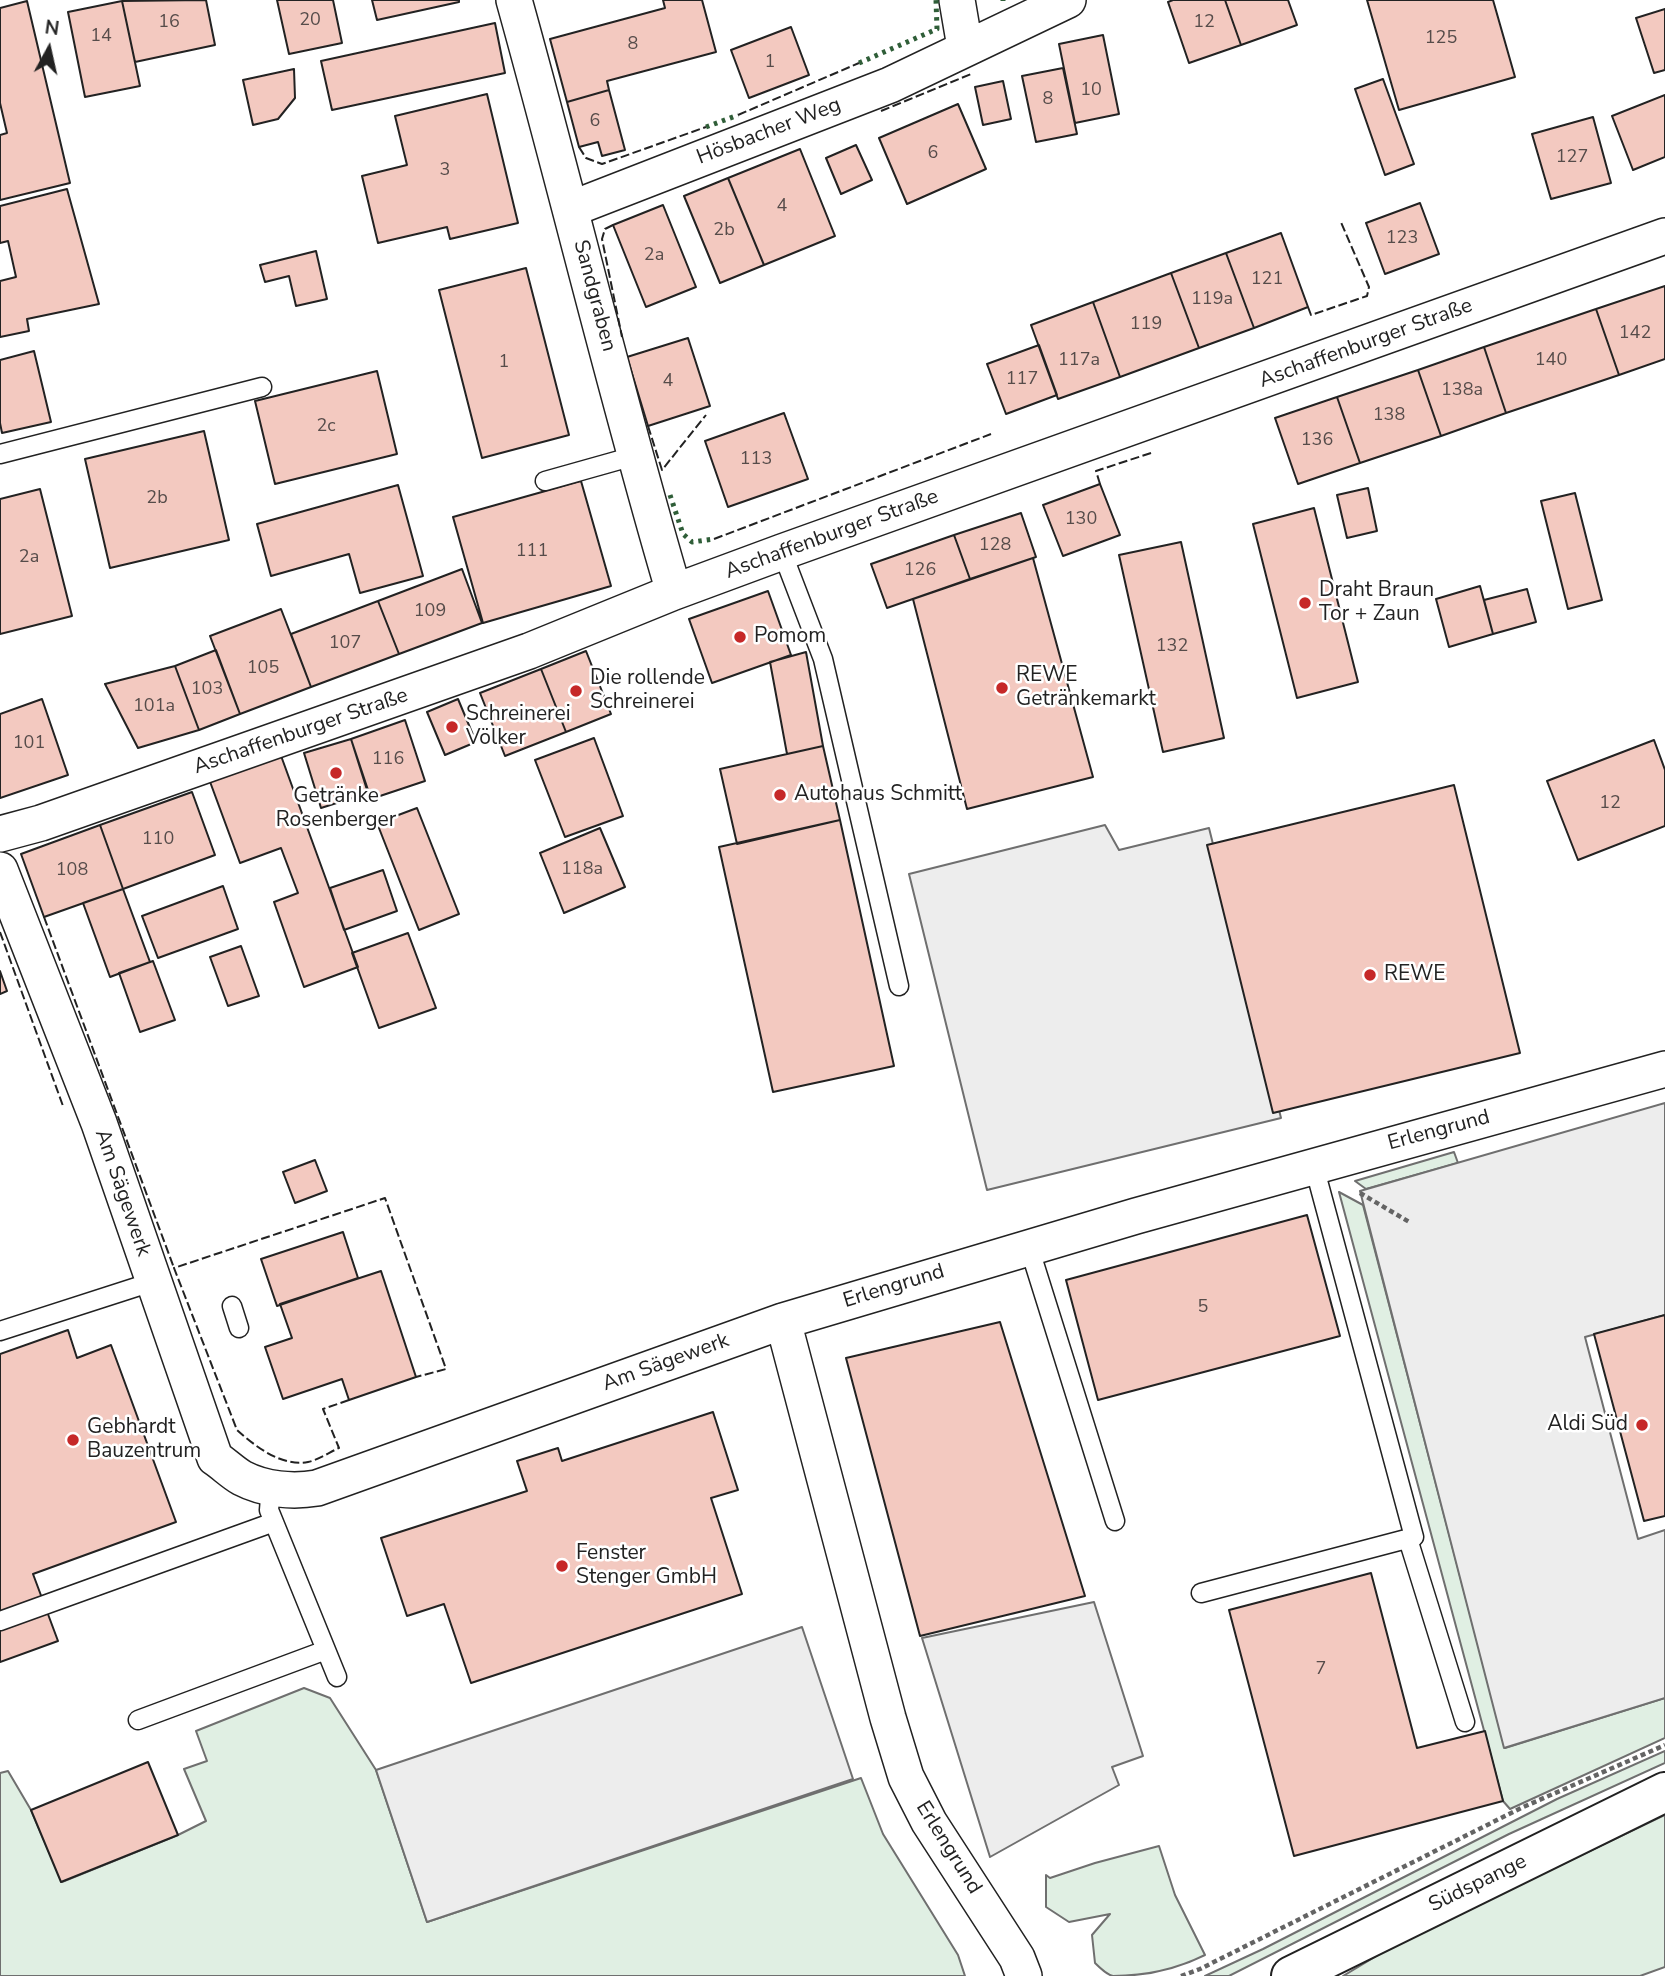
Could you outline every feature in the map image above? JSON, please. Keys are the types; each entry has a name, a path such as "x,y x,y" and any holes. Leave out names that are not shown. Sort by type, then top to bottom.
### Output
{"main road":[{"name":"Südspange","path":"1290,1976 1665,1792"}],"street":[{"name":"Sandgraben","path":"514,0 634,456 674,592"},
{"path":"957,0 965,47"},
{"name":"Hösbacher Weg","path":"571,209 890,85 1068,0"},
{"name":"Aschaffenburger Straße","path":"0,834 41,823 477,670 782,552 1665,236"},
{"name":"Am Sägewerk","path":"0,870 99,1124 215,1458 242,1478 298,1492 317,1489 783,1321"},
{"name":"Erlengrund","path":"1025,1970 929,1822 906,1777 783,1321 1029,1247 1665,1069"}],"lane":[{"path":"0,454 262,387"},
{"path":"545,481 634,456"},
{"path":"782,552 823,659 899,986"},
{"path":"1201,1593 1414,1537 1314,1166"},
{"path":"1029,1247 1115,1521"},
{"path":"0,1331 152,1282"},
{"path":"232,1306 239,1328"},
{"path":"271,1487 269,1510 337,1677"},
{"path":"0,1621 274,1522"},
{"path":"1408,1539 1465,1722"},
{"path":"138,1720 326,1650"}],"path":[{"path":"1181,1976 1200,1969 1521,1808 1665,1745"}],"green space":[{"path":"1454,1152 1458,1163 1366,1189 1355,1181"},
{"path":"1339,1192 1363,1205 1505,1748 1665,1698 1665,1738 1510,1809 1503,1801"},
{"path":"304,1688 330,1698 376,1770 427,1922 861,1778 883,1834 958,1955 965,1976 0,1976 0,1773 8,1771 31,1810 62,1882 206,1821 184,1769 207,1761 196,1731"},
{"path":"1665,1751 1665,1763 1509,1834 1229,1976 1205,1976 1557,1799"},
{"path":"1665,1815 1665,1967 1640,1976 1343,1976 1398,1943"},
{"path":"1159,1846 1175,1895 1205,1955 1160,1971 1113,1976 1095,1963 1092,1935 1110,1914 1069,1922 1046,1907 1046,1875 1050,1878"}],"shaded area":[{"path":"1105,825 1119,850 1209,828 1281,1118 987,1190 909,874"},
{"path":"1665,1103 1665,1315 1585,1337 1638,1539 1665,1530 1665,1698 1504,1748 1360,1191"},
{"path":"1094,1602 1143,1756 1112,1767 1119,1785 990,1857 922,1638"},
{"path":"802,1627 853,1779 427,1922 376,1770"}],"building":[{"path":"206,0 215,45 135,62 122,1"},
{"path":"277,0 333,0 342,43 289,54"},
{"path":"372,0 459,0 459,2 377,20"},
{"path":"663,0 702,0 716,52 607,81 609,90 567,102 550,39 665,8"},
{"path":"1225,0 1241,45 1189,63 1168,2"},
{"path":"1225,0 1288,0 1297,25 1241,45"},
{"path":"1367,0 1493,0 1515,77 1399,110"},
{"path":"27,1 70,183 0,200 0,135 7,133 0,103 0,8"},
{"path":"122,1 140,86 85,97 68,12"},
{"path":"1665,9 1665,70 1654,73 1636,18"},
{"path":"495,23 505,73 332,110 321,61"},
{"path":"791,27 809,75 749,98 731,50"},
{"path":"1103,35 1119,114 1075,123 1059,44"},
{"path":"1063,68 1077,134 1036,142 1022,76"},
{"path":"294,69 295,98 278,119 253,125 243,80"},
{"path":"1383,79 1414,164 1385,175 1355,89"},
{"path":"1003,81 1011,119 983,125 975,87"},
{"path":"609,90 625,150 602,156 598,142 579,147 567,102"},
{"path":"487,94 518,223 450,239 447,227 378,243 362,176 407,165 395,116"},
{"path":"1665,95 1665,157 1633,170 1612,116"},
{"path":"958,104 986,169 907,204 879,138"},
{"path":"1593,117 1611,183 1551,199 1532,134"},
{"path":"856,145 872,180 841,194 826,158"},
{"path":"800,149 835,236 764,265 728,178"},
{"path":"728,178 764,265 720,283 684,196"},
{"path":"67,189 99,304 27,319 29,331 0,337 0,281 16,277 8,241 0,243 0,206"},
{"path":"1420,203 1439,254 1385,274 1366,223"},
{"path":"663,205 696,287 646,307 613,225"},
{"path":"1281,233 1308,307 1254,328 1226,253"},
{"path":"316,251 327,299 296,306 289,276 265,282 260,265"},
{"path":"1226,253 1254,328 1199,348 1171,273"},
{"path":"526,268 569,435 482,458 439,290"},
{"path":"1171,273 1199,348 1120,377 1093,302"},
{"path":"1665,286 1665,359 1619,375 1596,309"},
{"path":"1093,302 1120,377 1058,399 1031,325"},
{"path":"1596,309 1619,375 1506,413 1484,347"},
{"path":"688,338 710,406 648,426 627,357"},
{"path":"1039,345 1057,395 1006,414 987,364"},
{"path":"1484,347 1506,413 1441,436 1418,370"},
{"path":"34,351 51,422 2,433 0,360"},
{"path":"1418,370 1441,436 1360,463 1337,397"},
{"path":"377,371 397,454 275,484 255,401"},
{"path":"1337,397 1360,463 1298,484 1275,418"},
{"path":"784,413 808,479 728,507 705,441"},
{"path":"204,431 229,540 110,568 85,459"},
{"path":"581,481 611,586 483,623 453,517"},
{"path":"1100,484 1120,535 1063,556 1043,505"},
{"path":"398,485 423,576 360,593 349,554 271,576 257,524"},
{"path":"1368,488 1377,531 1347,538 1337,495"},
{"path":"40,489 72,616 0,634 0,499"},
{"path":"1575,493 1602,600 1568,609 1541,501"},
{"name":"Draht Braun Tor + Zaun","path":"1314,508 1358,682 1297,698 1253,524"},
{"path":"1021,513 1036,557 970,579 954,535"},
{"path":"954,535 970,579 887,608 871,564"},
{"path":"1181,542 1224,738 1163,752 1119,555"},
{"name":"REWE Getränkemarkt","path":"1033,558 1093,777 967,809 913,599"},
{"path":"462,569 482,623 399,654 378,601"},
{"path":"1480,586 1493,634 1449,647 1436,599"},
{"path":"1527,589 1536,622 1493,634 1484,600"},
{"name":"Pomom","path":"768,591 791,655 712,683 689,619"},
{"path":"378,601 399,654 311,687 291,634"},
{"path":"281,609 311,687 240,714 210,636"},
{"path":"216,650 240,714 199,730 175,666"},
{"name":"Die rollende Schreinerei","path":"586,651 611,714 566,732 541,669"},
{"path":"806,652 823,746 787,754 770,662"},
{"path":"175,666 199,730 138,748 105,684"},
{"path":"541,669 566,732 505,756 480,693"},
{"path":"42,699 68,775 0,798 0,714"},
{"name":"Schreinerei Völker","path":"458,699 476,742 445,755 427,712"},
{"path":"405,720 425,781 371,799 351,739"},
{"path":"594,738 623,816 565,837 535,760"},
{"name":"Getränke Rosenberger","path":"351,739 368,793 321,808 304,753"},
{"path":"1654,740 1665,770 1665,826 1578,860 1547,781"},
{"name":"Autohaus Schmitt","path":"823,746 840,820 737,844 720,769"},
{"path":"280,753 358,967 304,987 274,902 298,893 281,848 240,863 209,779"},
{"name":"REWE","path":"1454,785 1520,1053 1273,1113 1207,845"},
{"path":"192,792 215,855 123,889 100,825"},
{"path":"417,808 459,914 419,930 377,823"},
{"path":"840,820 894,1066 773,1092 719,847"},
{"path":"100,825 123,889 44,917 21,854"},
{"path":"600,828 625,887 564,913 540,853"},
{"path":"383,870 397,911 344,930 330,888"},
{"path":"223,886 238,929 158,958 142,916"},
{"path":"123,889 150,962 110,977 83,903"},
{"path":"408,933 436,1008 379,1028 352,953"},
{"path":"241,946 259,996 228,1006 210,957"},
{"path":"153,961 175,1020 140,1032 119,973"},
{"path":"0,971 7,991 0,994"},
{"path":"315,1160 327,1191 295,1203 283,1172"},
{"path":"1307,1215 1340,1336 1098,1400 1066,1280"},
{"path":"343,1232 358,1278 277,1306 261,1259"},
{"path":"381,1271 416,1377 349,1400 342,1379 283,1399 265,1347 292,1338 280,1304"},
{"name":"Aldi Süd","path":"1665,1315 1665,1516 1644,1521 1594,1334"},
{"path":"1000,1322 1085,1596 920,1636 846,1358"},
{"name":"Gebhardt Bauzentrum","path":"68,1330 77,1358 111,1345 176,1522 33,1574 58,1641 0,1662 0,1354"},
{"name":"Fenster Stenger GmbH","path":"713,1412 738,1490 711,1498 742,1594 471,1683 444,1604 407,1616 381,1538 527,1491 517,1461 558,1448 562,1461"},
{"path":"1371,1573 1417,1748 1485,1731 1503,1801 1294,1856 1229,1610"},
{"path":"148,1762 178,1835 61,1882 31,1810"}],"hedge":[{"path":"859,63 937,29 936,0"},
{"path":"706,127 738,115"},
{"path":"670,495 683,534 692,542 714,539"}],"fence":[{"path":"738,115 859,63"},
{"path":"881,111 971,74"},
{"path":"579,147 586,158 602,164 706,127"},
{"path":"1308,307 1311,315 1367,296 1369,287 1340,220"},
{"path":"613,225 605,229 602,239 622,337"},
{"path":"648,426 662,470 706,415"},
{"path":"714,539 991,434"},
{"path":"1100,484 1096,471 1154,452"},
{"path":"44,917 174,1268"},
{"path":"0,932 63,1106"},
{"path":"349,1400 323,1409 339,1448 316,1460 298,1463 288,1461 269,1454 252,1442 237,1430 174,1268 385,1198 446,1369 416,1377"}],"place":[{"name":"Draht Braun Tor + Zaun","path":"1305,603"},
{"name":"Pomom","path":"740,637"},
{"name":"REWE Getränkemarkt","path":"1002,688"},
{"name":"Die rollende Schreinerei","path":"576,691"},
{"name":"Schreinerei Völker","path":"452,727"},
{"name":"Getränke Rosenberger","path":"336,773"},
{"name":"Autohaus Schmitt","path":"780,795"},
{"name":"REWE","path":"1370,975"},
{"name":"Aldi Süd","path":"1642,1425"},
{"name":"Gebhardt Bauzentrum","path":"73,1440"},
{"name":"Fenster Stenger GmbH","path":"562,1566"}]}
